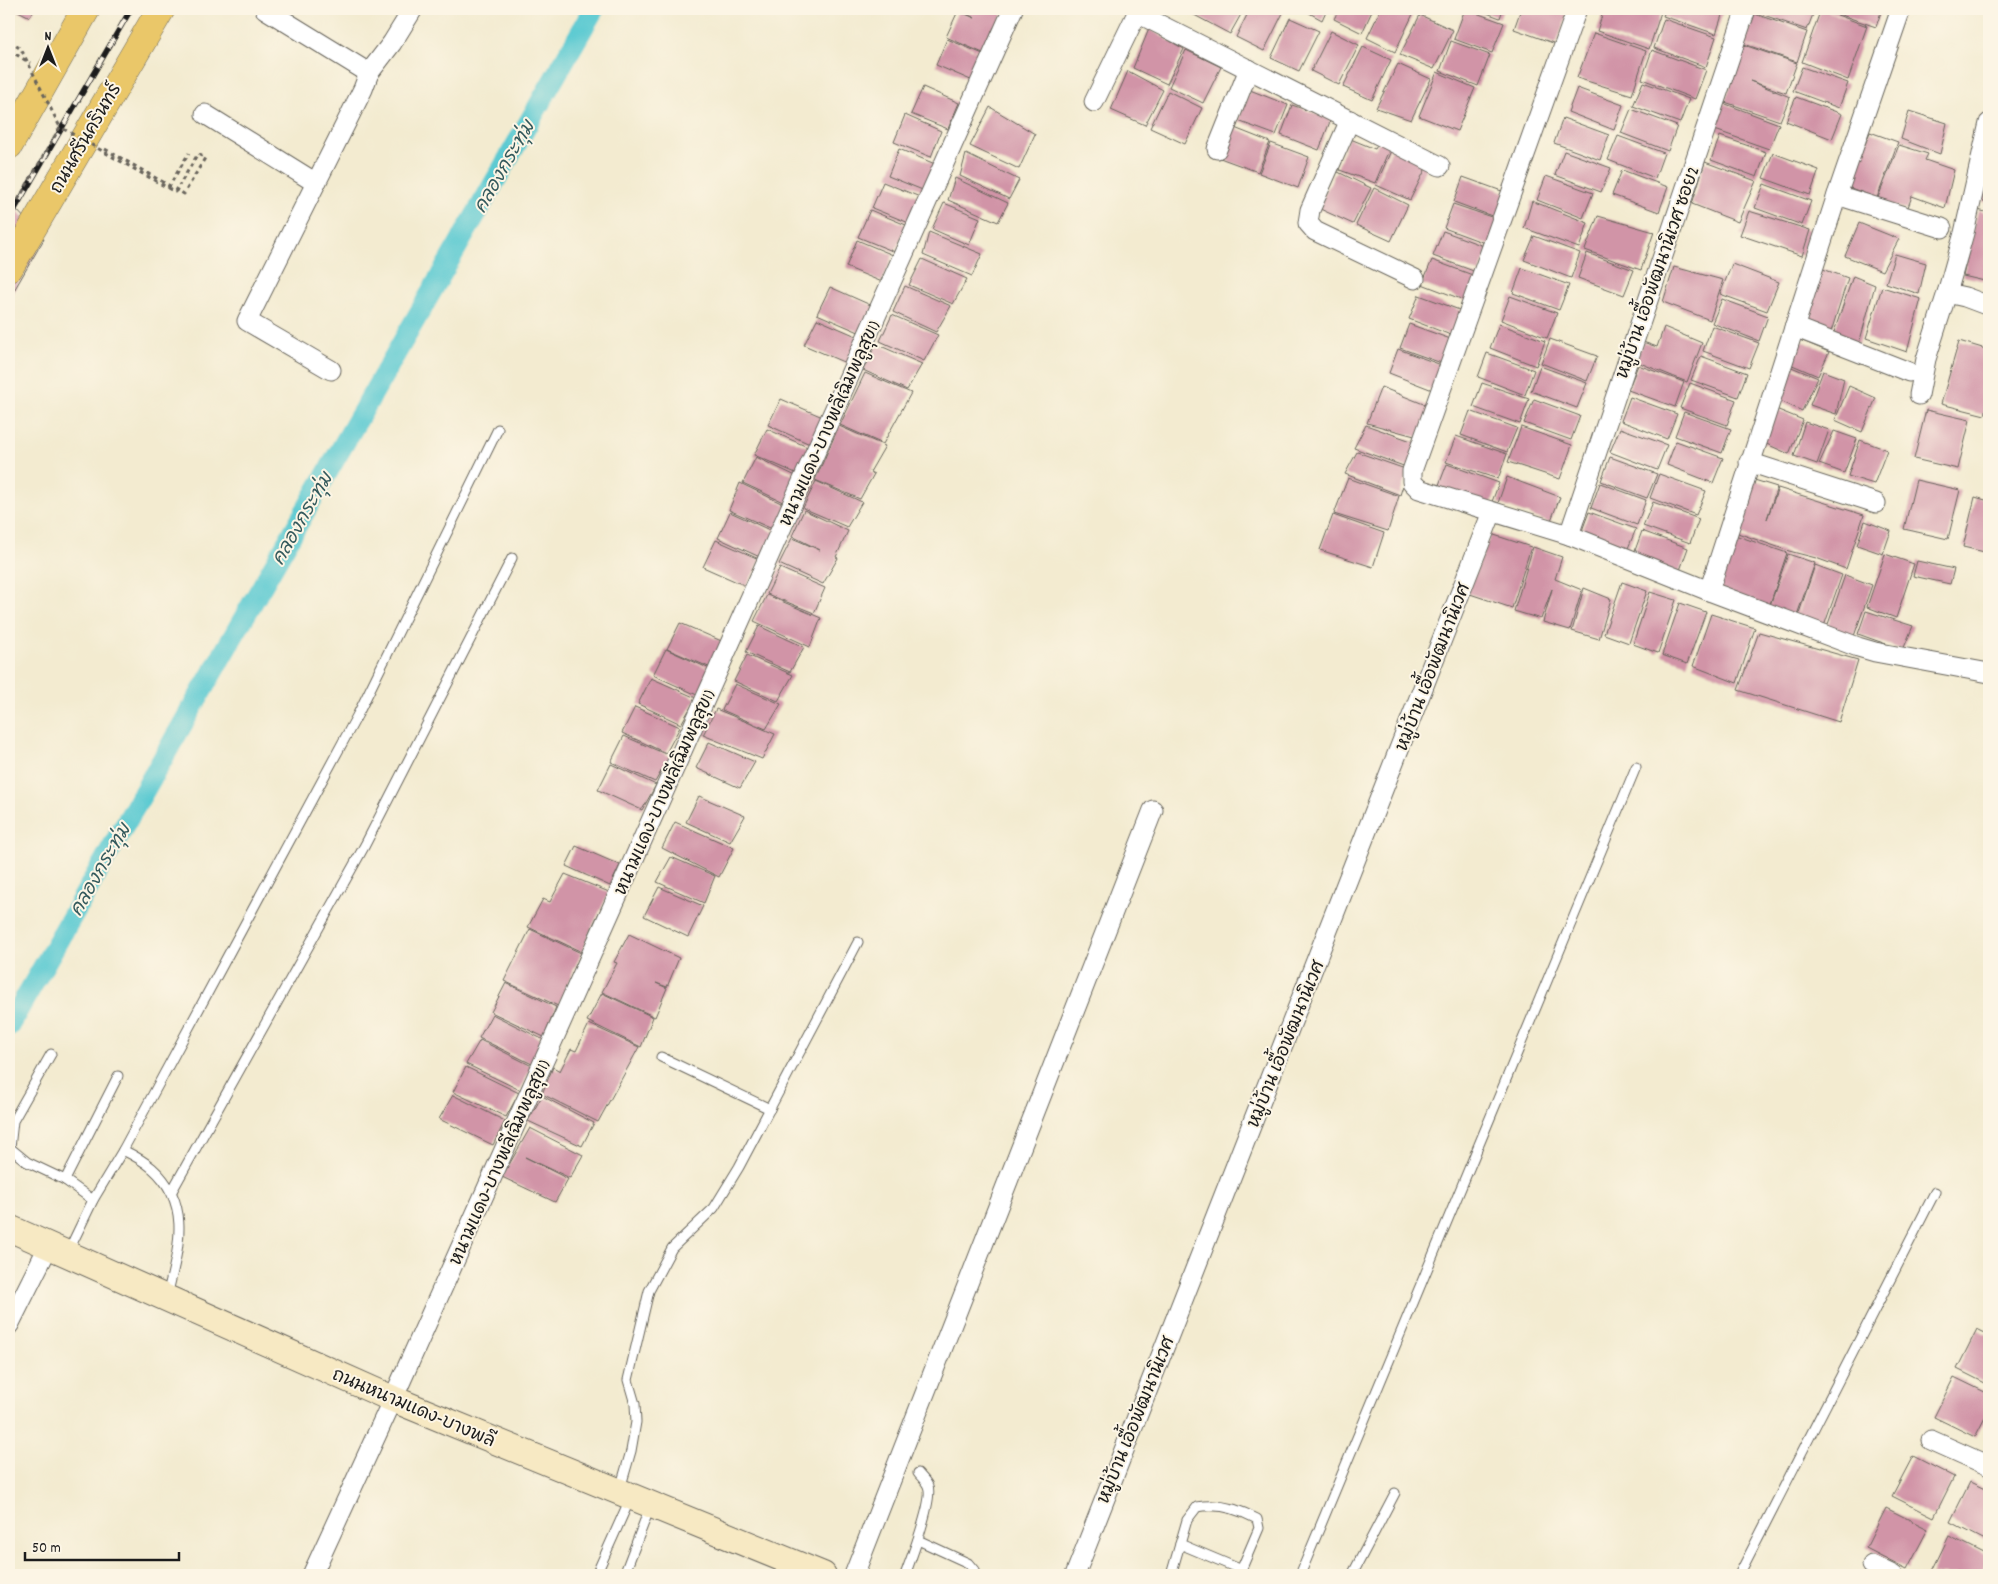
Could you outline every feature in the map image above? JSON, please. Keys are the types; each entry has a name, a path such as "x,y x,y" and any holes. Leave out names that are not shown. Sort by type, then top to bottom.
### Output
{"main road":[{"path":"9,145 86,9"},
{"name":"ถนนศรีนครินทร์","path":"9,268 161,9"},
{"name":"ถนนหนามแดง-บางพลี","path":"9,1228 393,1400 823,1575"}],"street":[{"path":"265,9 369,73"},
{"path":"332,370 247,321 363,89 369,73 392,43 413,9"},
{"name":"หนามแดง-บางพลี(ฉิมพลูสุข1)","path":"312,1575 393,1400 1013,9"},
{"path":"1577,9 1412,471 1412,482 1419,489 1569,535 1709,591 1858,647 1875,652 1989,673"},
{"name":"หมู่บ้าน เอื้อพัฒนานิเวศ ซอย2","path":"1569,535 1746,9"},
{"path":"1709,591 1749,462 1900,9"},
{"path":"1094,102 1138,11 1440,166"},
{"path":"1217,149 1249,69"},
{"path":"205,114 316,183"},
{"path":"1350,120 1310,210 1308,223 1315,232 1415,279"},
{"path":"1919,395 1926,359 1964,233 1989,123"},
{"path":"1837,194 1942,228"},
{"path":"1947,292 1989,306"},
{"path":"1794,327 1909,372"},
{"path":"1749,462 1876,504"},
{"name":"หมู่บ้าน เอื้อพัฒนานิเวศ","path":"1075,1575 1492,512"},
{"path":"854,1575 1153,810"},
{"path":"9,1325 58,1251"},
{"path":"1930,1440 1989,1466"},
{"path":"1872,1565 1893,1575"}],"lane":[{"path":"58,1251 93,1200 123,1150 358,714 498,429"},
{"path":"172,1191 365,845 512,558"},
{"path":"1300,1575 1636,767"},
{"path":"624,1575 633,1498 631,1451 636,1422 635,1404 628,1380 649,1291 672,1248 714,1208 739,1167 858,942"},
{"path":"50,1054 13,1121 10,1148 27,1162 65,1180 93,1200"},
{"path":"661,1057 770,1109"},
{"path":"65,1180 118,1076"},
{"path":"123,1150 152,1168 172,1191 179,1215 180,1244 167,1299"},
{"path":"1739,1575 1934,1192"},
{"path":"905,1575 918,1540 929,1494 928,1485 918,1473"},
{"path":"1352,1575 1395,1493"},
{"path":"596,1575 633,1498"},
{"path":"1171,1575 1186,1520 1197,1507 1208,1505 1244,1511 1257,1519 1259,1528 1240,1572 1180,1544"},
{"path":"918,1540 968,1563 974,1570 974,1575"}],"path":[{"path":"9,41 21,49 60,127 175,192 180,184 196,158 198,154 205,158 184,194 85,138"},
{"path":"14,207 60,127"},
{"path":"168,188 189,154"}],"building":[{"path":"14,9 35,9 30,17"},
{"path":"956,9 1005,9 996,28 994,27 983,53 946,37 958,11 975,18"},
{"path":"1183,9 1244,9 1230,34"},
{"path":"1250,9 1279,9 1284,11 1264,51 1236,37"},
{"path":"1302,9 1327,9 1322,20"},
{"path":"1339,9 1373,9 1362,33 1334,19"},
{"path":"1381,9 1408,9 1414,12 1395,52 1367,38"},
{"path":"1465,9 1504,23 1492,53 1454,39"},
{"path":"1476,9 1503,9 1500,18"},
{"path":"1521,9 1549,9 1567,15 1556,44 1514,29"},
{"path":"1604,9 1662,9 1649,49 1597,31"},
{"path":"1666,9 1724,9 1716,34 1663,16"},
{"path":"1756,9 1815,9 1807,30 1755,12"},
{"path":"1821,9 1867,26 1848,80 1802,62"},
{"path":"1824,9 1882,9 1876,27"},
{"path":"1755,14 1807,32 1797,62 1744,44"},
{"path":"1420,15 1453,30 1434,69 1400,55"},
{"path":"1290,18 1319,31 1299,71 1271,58"},
{"path":"1664,19 1716,37 1706,67 1654,48"},
{"path":"1149,29 1184,49 1167,84 1133,68"},
{"path":"1331,31 1359,45 1339,85 1311,71"},
{"path":"1594,33 1646,51 1632,95 1577,78"},
{"path":"947,39 983,54 973,81 936,65"},
{"path":"1451,41 1490,55 1478,86 1440,71"},
{"path":"1744,45 1797,63 1786,93 1750,81 1790,97 1780,121 1725,102"},
{"path":"1363,47 1391,60 1372,100 1343,87"},
{"path":"1186,50 1221,67 1203,103 1169,87"},
{"path":"1652,50 1706,70 1695,99 1642,79"},
{"path":"1398,64 1431,79 1411,120 1376,108"},
{"path":"1802,67 1848,83 1839,108 1793,91"},
{"path":"1128,71 1163,90 1145,125 1111,110"},
{"path":"1437,72 1475,88 1457,131 1419,116"},
{"path":"1643,82 1689,99 1680,123 1633,106"},
{"path":"923,87 959,103 948,129 911,114"},
{"path":"1577,88 1623,105 1614,130 1568,112"},
{"path":"1250,90 1288,105 1276,135 1238,121"},
{"path":"1168,91 1202,108 1185,144 1150,128"},
{"path":"1796,97 1842,114 1832,139 1786,121"},
{"path":"1723,103 1779,124 1769,149 1715,130"},
{"path":"1292,105 1331,119 1319,150 1281,135"},
{"path":"990,107 1035,134 1019,169 970,146"},
{"path":"1631,109 1677,126 1668,151 1621,133"},
{"path":"1909,111 1947,123 1940,154 1901,139"},
{"path":"905,115 941,131 931,157 894,142"},
{"path":"1563,118 1609,135 1600,160 1554,143"},
{"path":"1232,127 1270,142 1258,172 1220,158"},
{"path":"1870,132 1898,142 1877,198 1848,187"},
{"path":"1618,136 1664,153 1655,178 1608,160"},
{"path":"1720,136 1766,152 1757,177 1711,160"},
{"path":"1348,138 1375,149 1381,139 1391,145 1375,183 1337,169"},
{"path":"1271,143 1309,157 1298,188 1259,173"},
{"path":"1899,145 1928,154 1925,160 1954,170 1945,208 1912,196 1907,210 1877,200"},
{"path":"1393,146 1427,166 1410,200 1376,185"},
{"path":"899,149 935,164 925,191 888,176"},
{"path":"1564,151 1611,168 1601,192 1555,175"},
{"path":"1773,153 1819,170 1810,195 1763,178"},
{"path":"966,154 1019,180 1009,199 960,176"},
{"path":"1705,162 1756,181 1738,222 1692,204"},
{"path":"1622,170 1668,187 1659,212 1612,195"},
{"path":"1336,171 1371,188 1353,224 1318,208"},
{"path":"1546,176 1593,193 1583,218 1537,200"},
{"path":"1463,177 1510,194 1500,219 1454,202"},
{"path":"955,178 1008,203 998,222 948,200"},
{"path":"1989,179 1989,203 1983,202"},
{"path":"883,182 920,197 909,223 872,208"},
{"path":"1764,184 1811,201 1802,225 1755,208"},
{"path":"1374,188 1408,205 1391,241 1356,225"},
{"path":"1532,201 1588,223 1579,248 1524,228"},
{"path":"944,203 980,218 969,245 932,229"},
{"path":"1453,204 1500,220 1490,245 1444,228"},
{"path":"9,206 14,207 44,239 9,299"},
{"path":"870,210 906,225 895,252 858,237"},
{"path":"1978,210 1989,213 1989,282 1963,276"},
{"path":"1749,211 1810,230 1802,256 1740,235"},
{"path":"1598,216 1654,232 1641,270 1585,250"},
{"path":"1859,223 1899,239 1882,271 1845,256"},
{"path":"1443,231 1489,248 1479,273 1433,256"},
{"path":"929,232 982,254 972,276 923,255"},
{"path":"1534,236 1580,253 1571,278 1524,260"},
{"path":"857,240 893,255 882,282 846,267"},
{"path":"1587,253 1634,270 1624,295 1578,278"},
{"path":"1895,254 1926,263 1919,294 1886,283"},
{"path":"922,259 967,279 953,304 909,285"},
{"path":"1432,260 1478,277 1469,302 1422,284"},
{"path":"1732,264 1779,282 1767,311 1720,294"},
{"path":"1674,267 1723,280 1710,320 1663,302"},
{"path":"1522,268 1569,285 1559,310 1513,293"},
{"path":"1820,268 1848,278 1830,335 1803,325"},
{"path":"1853,276 1875,285 1859,344 1833,335"},
{"path":"905,286 951,306 936,332 893,312"},
{"path":"830,287 875,307 861,333 817,314"},
{"path":"1882,287 1921,299 1907,352 1866,338"},
{"path":"1419,295 1465,312 1456,337 1409,319"},
{"path":"1510,296 1557,313 1547,338 1501,320"},
{"path":"1722,299 1768,316 1759,341 1712,323"},
{"path":"892,315 938,335 924,361 880,341"},
{"path":"817,319 863,339 848,364 804,345"},
{"path":"1409,324 1456,341 1447,365 1400,348"},
{"path":"1499,324 1545,341 1536,366 1490,348"},
{"path":"1712,326 1759,343 1749,368 1703,351"},
{"path":"1664,327 1702,343 1687,382 1635,361 1643,342 1657,347"},
{"path":"1550,339 1597,356 1587,381 1541,363"},
{"path":"1800,340 1829,352 1818,376 1790,364"},
{"path":"1959,341 1989,350 1989,398 1985,415 1941,404"},
{"path":"876,344 922,364 907,390 863,370"},
{"path":"1398,349 1444,366 1435,391 1389,373"},
{"path":"1487,353 1534,370 1525,395 1478,377"},
{"path":"1701,356 1747,373 1738,397 1691,380"},
{"path":"1638,365 1684,382 1675,407 1628,390"},
{"path":"1540,366 1587,383 1577,408 1531,391"},
{"path":"1789,366 1818,378 1802,411 1776,399"},
{"path":"1823,371 1844,379 1836,414 1810,405"},
{"path":"865,373 911,393 883,444 840,425"},
{"path":"1482,383 1529,399 1520,424 1473,407"},
{"path":"1690,383 1736,400 1727,425 1680,408"},
{"path":"1849,386 1876,398 1862,432 1835,420"},
{"path":"1381,387 1431,407 1418,437 1367,423"},
{"path":"1630,397 1677,414 1667,439 1621,421"},
{"path":"781,399 827,419 812,445 768,425"},
{"path":"1534,399 1580,416 1571,440 1524,423"},
{"path":"1776,409 1803,420 1789,454 1762,442"},
{"path":"1926,410 1970,420 1958,469 1914,459"},
{"path":"1470,411 1517,428 1507,452 1461,435"},
{"path":"1684,412 1731,429 1722,453 1675,436"},
{"path":"1805,422 1829,430 1817,464 1794,456"},
{"path":"1366,425 1417,443 1409,468 1354,448"},
{"path":"839,426 885,446 870,472 874,474 860,499 815,480"},
{"path":"1521,427 1572,445 1560,479 1508,462"},
{"path":"1620,428 1667,445 1657,470 1610,452"},
{"path":"767,429 812,449 798,474 754,455"},
{"path":"1834,431 1857,439 1844,473 1819,464"},
{"path":"1456,436 1507,454 1498,479 1446,462"},
{"path":"1860,440 1887,450 1874,484 1848,476"},
{"path":"1676,441 1723,458 1713,483 1667,465"},
{"path":"1357,452 1408,470 1400,495 1345,474"},
{"path":"756,457 800,478 787,504 743,483"},
{"path":"1610,457 1657,474 1647,498 1601,481"},
{"path":"1447,464 1499,483 1490,507 1437,490"},
{"path":"1659,474 1706,491 1696,515 1650,498"},
{"path":"1507,477 1560,497 1550,523 1498,503"},
{"path":"1348,478 1399,496 1388,531 1334,514"},
{"path":"1748,478 1777,487 1767,519 1778,488 1864,515 1846,569 1729,530"},
{"path":"1916,480 1960,490 1948,539 1904,529"},
{"path":"816,481 862,502 847,527 803,508"},
{"path":"740,483 787,506 777,531 729,510"},
{"path":"1600,483 1646,500 1637,525 1591,508"},
{"path":"1975,497 1989,501 1989,553 1963,547"},
{"path":"1653,502 1699,519 1690,543 1643,526"},
{"path":"804,510 848,531 836,557 838,558 823,584 779,564 792,538 820,550 792,536"},
{"path":"730,512 776,533 762,558 718,538"},
{"path":"1589,512 1636,529 1626,553 1580,536"},
{"path":"1333,515 1384,533 1373,567 1320,550"},
{"path":"1865,521 1891,531 1883,554 1857,545"},
{"path":"1642,531 1688,548 1679,573 1633,556"},
{"path":"1729,533 1787,553 1769,607 1711,587"},
{"path":"1491,534 1531,547 1512,608 1467,593"},
{"path":"716,540 761,560 746,586 703,567"},
{"path":"1533,547 1562,557 1555,579 1582,590 1570,630 1543,622 1552,589 1541,619 1514,611"},
{"path":"1788,554 1815,563 1796,618 1769,608"},
{"path":"1885,554 1914,564 1896,618 1867,607"},
{"path":"1917,561 1954,569 1950,584 1913,576"},
{"path":"1815,565 1842,575 1823,629 1797,619"},
{"path":"780,568 825,588 814,613 767,594"},
{"path":"1845,575 1872,585 1853,639 1826,630"},
{"path":"1622,582 1647,591 1629,643 1604,634"},
{"path":"1584,588 1611,599 1599,639 1572,631"},
{"path":"1650,592 1676,600 1658,653 1633,644"},
{"path":"767,595 821,618 810,647 754,621"},
{"path":"1680,603 1706,612 1687,664 1662,655"},
{"path":"1866,611 1913,626 1903,650 1858,634"},
{"path":"1711,614 1755,628 1737,683 1693,666"},
{"path":"680,623 726,643 711,668 667,649"},
{"path":"759,626 804,647 790,672 746,652"},
{"path":"1759,632 1858,660 1839,722 1738,690"},
{"path":"666,649 712,670 697,695 653,675"},
{"path":"747,655 793,675 778,701 734,681"},
{"path":"651,678 696,698 681,724 638,704"},
{"path":"735,684 781,704 766,729 722,710"},
{"path":"635,707 680,727 666,753 622,733"},
{"path":"716,709 775,734 762,759 703,735"},
{"path":"624,736 670,756 655,782 611,762"},
{"path":"709,742 755,762 740,788 696,768"},
{"path":"611,764 656,785 642,810 598,790"},
{"path":"699,796 745,816 730,842 686,822"},
{"path":"675,822 734,848 719,877 662,848"},
{"path":"576,846 620,865 610,886 566,866"},
{"path":"671,857 715,876 704,903 657,882"},
{"path":"565,874 609,892 582,952 528,927 543,899 550,902"},
{"path":"659,887 703,906 688,937 644,916"},
{"path":"530,929 581,953 558,1006 504,981"},
{"path":"629,934 679,958 667,987 656,983 667,988 655,1017 602,992 617,963 614,962"},
{"path":"506,983 556,1007 544,1037 491,1012"},
{"path":"602,993 653,1017 641,1047 587,1021"},
{"path":"492,1014 544,1040 532,1064 479,1038"},
{"path":"589,1024 639,1047 598,1122 542,1094 553,1067 560,1071 571,1049 576,1051"},
{"path":"480,1040 532,1066 520,1090 466,1064"},
{"path":"466,1067 519,1093 506,1117 453,1092"},
{"path":"453,1095 505,1121 493,1145 439,1119"},
{"path":"542,1096 594,1123 582,1146 528,1121"},
{"path":"530,1128 583,1155 570,1178 525,1157 568,1179 555,1202 502,1177"},
{"path":"1977,1329 1989,1335 1989,1385 1957,1369"},
{"path":"1954,1377 1989,1394 1989,1410 1975,1437 1934,1417"},
{"path":"1913,1456 1954,1477 1934,1517 1892,1496"},
{"path":"1970,1482 1989,1491 1989,1542 1950,1522"},
{"path":"1886,1508 1928,1529 1907,1569 1866,1548"},
{"path":"1949,1536 1989,1556 1981,1575 1930,1575"}],"waterway":[{"name":"คลองกระทุ่ม","path":"9,1026 594,9"}],"railway":[{"path":"9,219 131,9"}]}
